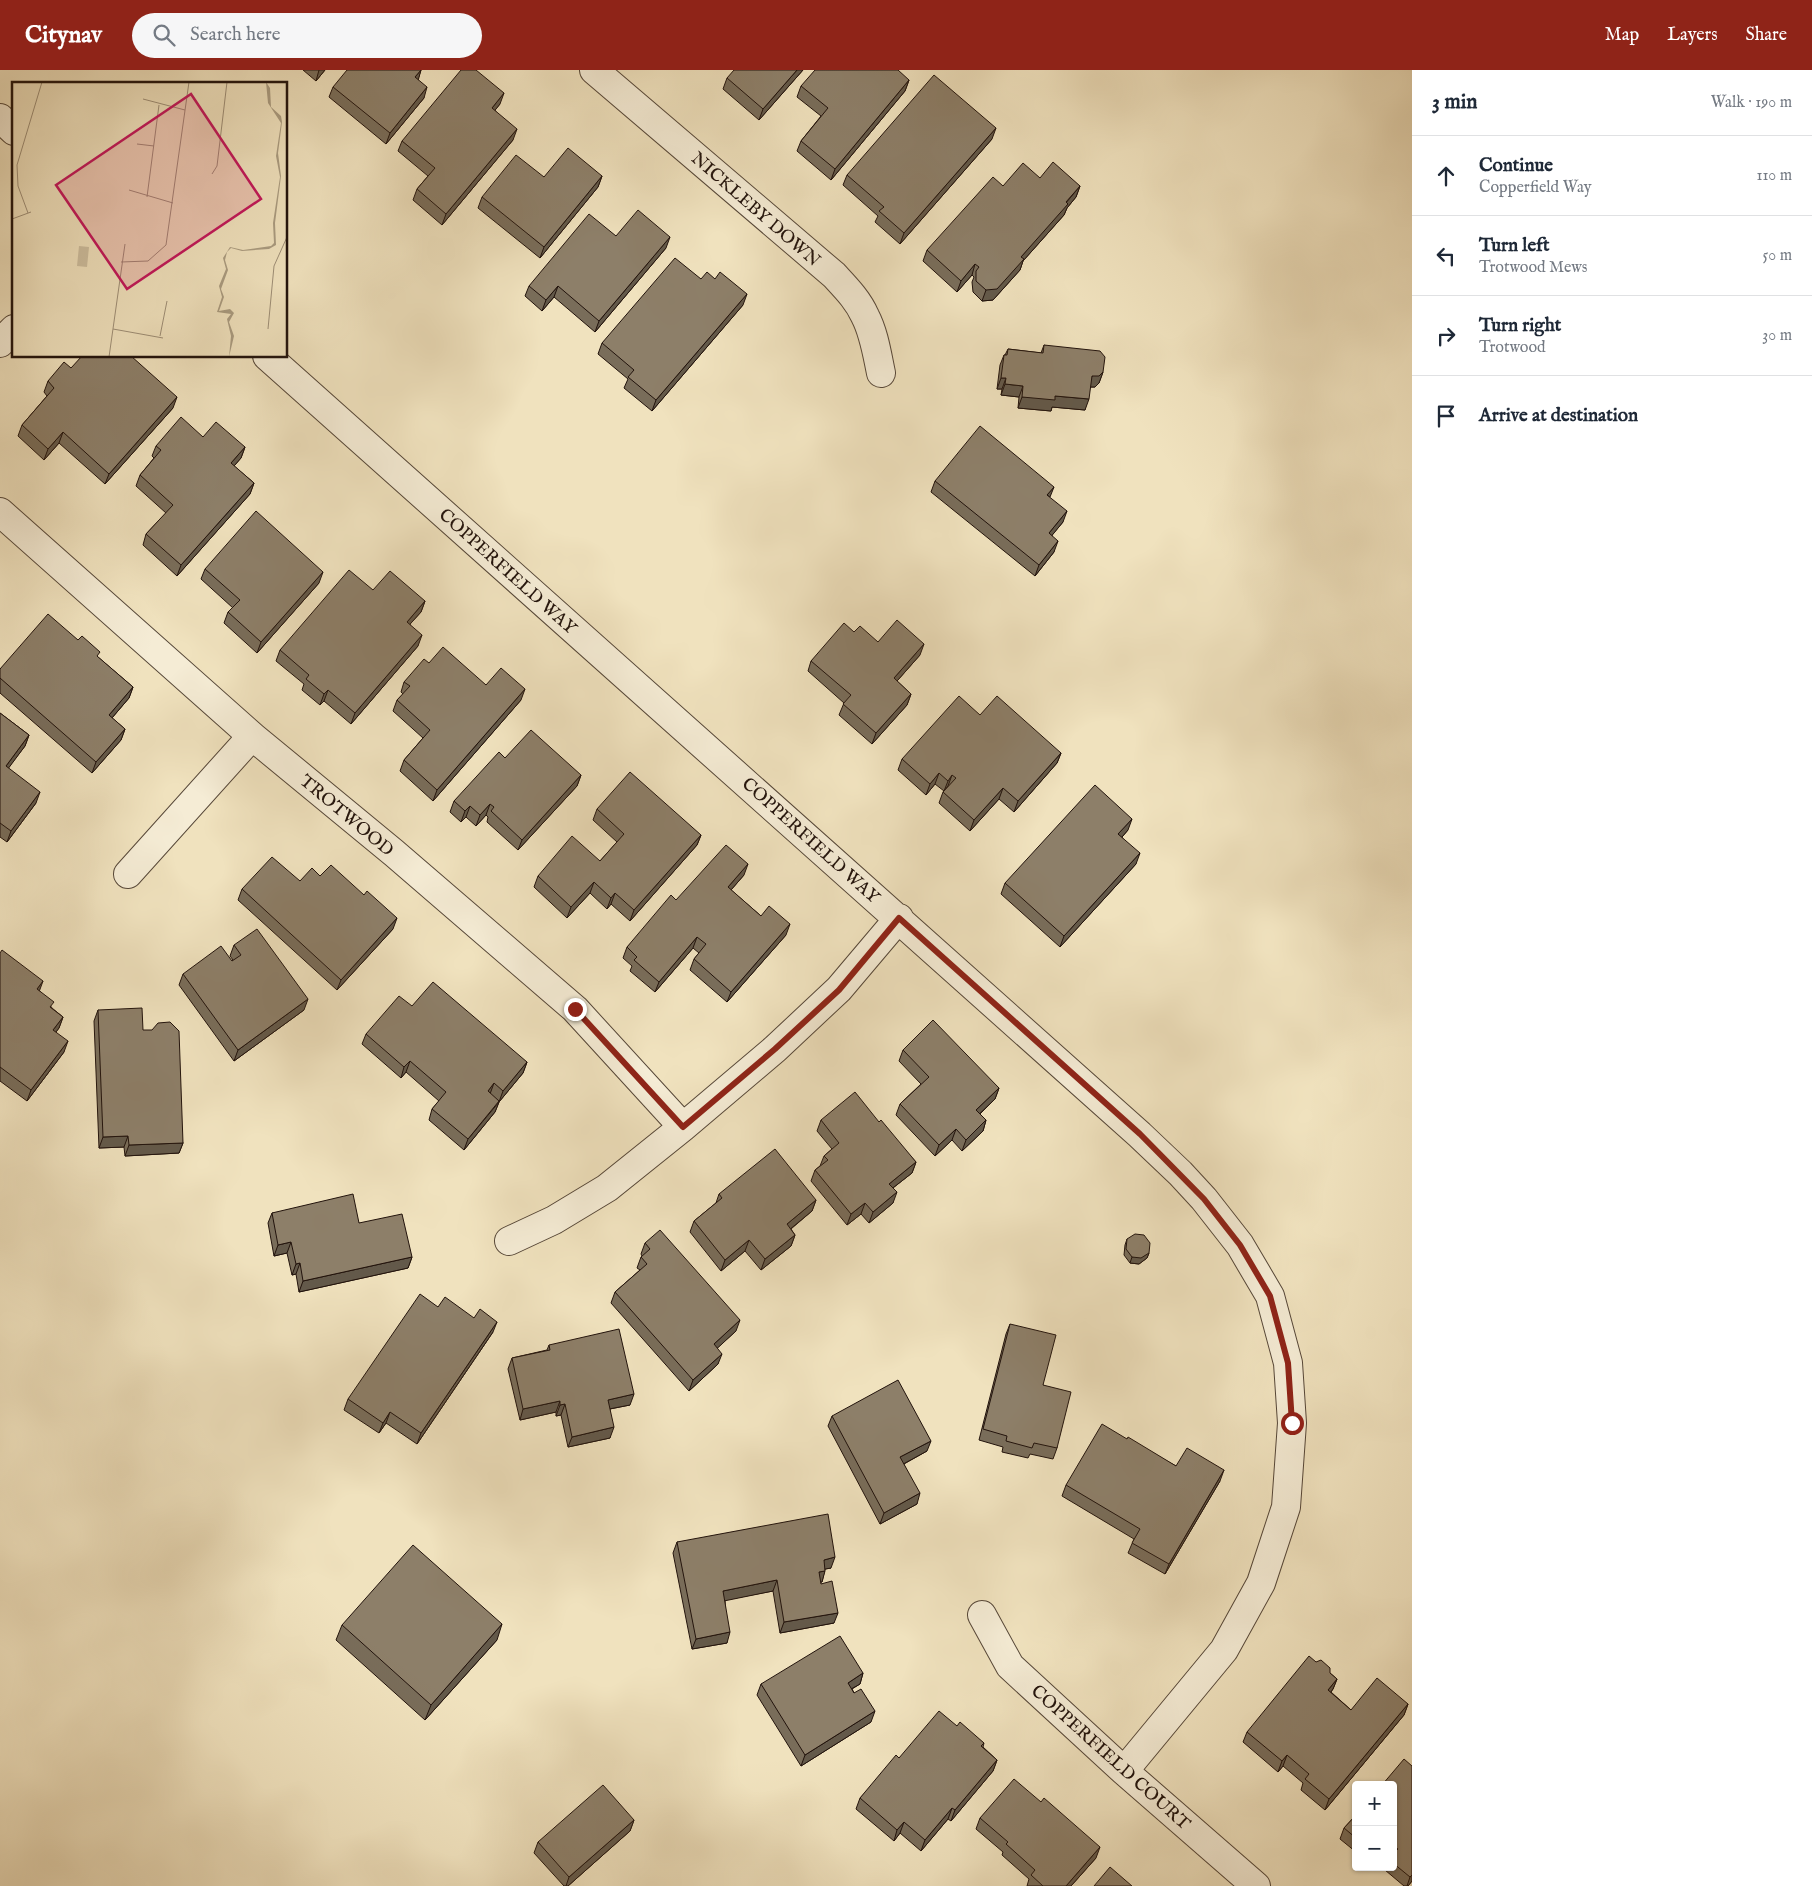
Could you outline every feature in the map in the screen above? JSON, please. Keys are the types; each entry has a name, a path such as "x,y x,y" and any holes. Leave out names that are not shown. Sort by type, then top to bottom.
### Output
{"street":[{"name":"NICKLEBY DOWN","path":"594,70 847,289 866,316 872,332 881,373"},
{"path":"0,118 12,129"},
{"path":"0,344 12,331"},
{"name":"COPPERFIELD WAY","path":"268,358 1140,1134 1204,1199 1240,1245 1270,1296 1288,1363 1292,1423 1286,1507 1261,1583 1224,1650 1124,1771"},
{"name":"TROTWOOD","path":"0,512 252,736 394,853 575,1009 683,1127"},
{"path":"128,874 252,736"},
{"path":"509,1240 554,1220 607,1188 683,1127 775,1049 839,990 899,918"},
{"name":"COPPERFIELD COURT","path":"982,1614 1010,1666 1124,1771 1256,1886"}],"building":[{"path":"347,70 421,70 415,77 427,87 390,133 333,87"},
{"path":"461,70 476,70 504,93 492,108 517,129 446,214 417,189 435,168 402,141"},
{"path":"734,70 797,70 763,109 727,78"},
{"path":"815,70 898,70 909,80 835,169 801,141 828,108 801,86"},
{"path":"934,75 996,128 904,233 879,211 884,207 847,175"},
{"path":"568,148 602,176 544,247 482,197 516,155 544,177"},
{"path":"1053,162 1080,186 1066,202 1068,204 1021,257 1024,259 997,289 986,290 976,281 976,271 979,267 975,264 961,281 927,250 993,177 1003,186 1023,163 1040,178"},
{"path":"638,210 670,237 599,321 558,286 546,300 529,286 589,214 616,236"},
{"path":"675,258 701,279 707,272 715,279 720,272 747,294 656,400 628,377 634,370 602,343"},
{"path":"1044,345 1100,351 1105,357 1103,372 1099,376 1092,376 1089,399 1055,396 1055,400 1022,397 1023,386 1005,384 1006,378 1001,378 1004,355 1007,355 1008,349 1043,353"},
{"path":"80,358 133,358 177,397 109,474 63,432 48,449 22,425 54,388 48,381 64,362 71,368"},
{"path":"181,417 203,437 216,422 245,447 231,463 254,483 181,565 146,534 173,505 140,475 161,450 156,446"},
{"path":"980,426 1054,487 1047,495 1067,511 1049,533 1058,541 1039,565 935,481"},
{"path":"256,511 323,572 261,642 228,612 240,600 205,569"},
{"path":"349,570 373,590 390,571 425,601 407,622 422,635 355,713 328,690 324,694 306,679 309,675 280,650"},
{"path":"48,614 78,640 82,636 100,652 97,656 133,687 109,715 125,729 96,762 0,678 0,669"},
{"path":"897,620 924,644 894,678 911,694 876,733 843,704 851,695 811,661 844,623 854,632 860,626 878,642"},
{"path":"443,647 486,685 501,668 525,689 437,790 404,760 430,730 397,700 410,686 404,682 424,659 429,663"},
{"path":"959,696 980,715 997,696 1061,753 1018,801 1003,788 974,820 943,792 956,778 952,775 948,781 939,773 930,784 902,759"},
{"path":"0,713 29,735 6,766 40,792 11,831 0,823"},
{"path":"531,730 581,775 522,840 491,811 494,807 490,804 480,815 470,806 465,811 454,801 499,752 505,758"},
{"path":"630,772 701,835 634,910 615,893 611,898 594,882 571,907 538,876 572,836 600,861 624,834 597,809"},
{"path":"1095,785 1132,819 1118,834 1140,853 1064,936 1005,883"},
{"path":"726,845 748,864 728,887 761,916 769,906 790,924 731,992 694,959 706,944 697,937 659,982 634,960 637,957 627,947 671,895 676,900"},
{"path":"272,857 300,881 312,868 320,876 331,865 364,895 367,891 397,918 341,980 242,889"},
{"path":"257,929 308,999 238,1050 183,974 221,946 232,961 241,955 234,945"},
{"path":"2,950 43,981 37,989 54,1002 50,1007 63,1017 53,1030 68,1041 31,1090 0,1067 0,953"},
{"path":"433,982 527,1062 503,1091 494,1083 488,1091 499,1101 468,1139 432,1109 446,1092 410,1061 404,1067 366,1034 399,996 412,1006"},
{"path":"142,1008 143,1030 152,1030 158,1023 170,1022 179,1031 183,1143 129,1145 128,1136 103,1137 98,1010"},
{"path":"933,1020 999,1088 976,1110 986,1120 966,1140 956,1129 939,1145 900,1104 929,1077 903,1050"},
{"path":"855,1092 879,1122 881,1120 916,1162 889,1184 897,1192 873,1212 865,1203 851,1214 815,1170 828,1160 824,1156 839,1143 821,1120"},
{"path":"775,1149 816,1200 787,1224 795,1235 765,1259 749,1240 725,1260 694,1221 722,1198 719,1194"},
{"path":"353,1194 359,1223 402,1214 412,1257 303,1281 300,1263 296,1264 291,1242 278,1245 272,1213"},
{"path":"660,1230 740,1320 714,1344 722,1354 693,1380 615,1292 647,1264 641,1257 650,1249 645,1243"},
{"path":"1135,1234 1144,1235 1150,1243 1149,1253 1141,1258 1132,1257 1126,1249 1127,1239"},
{"path":"420,1294 438,1307 445,1297 474,1318 480,1309 497,1322 421,1433 390,1412 383,1423 348,1399"},
{"path":"1010,1324 1056,1335 1043,1385 1071,1392 1057,1448 1034,1443 1032,1448 1006,1441 1007,1436 983,1429"},
{"path":"619,1329 634,1394 608,1400 614,1427 572,1437 565,1404 560,1405 560,1401 523,1409 512,1358 550,1350 549,1345"},
{"path":"898,1380 931,1441 900,1457 920,1493 884,1513 832,1416"},
{"path":"1102,1424 1127,1439 1128,1437 1176,1466 1187,1448 1224,1470 1169,1564 1132,1543 1140,1529 1066,1485"},
{"path":"828,1514 835,1557 824,1560 825,1571 819,1572 821,1584 832,1581 838,1613 784,1622 777,1580 723,1591 730,1632 696,1639 677,1542"},
{"path":"413,1545 502,1624 431,1705 342,1625"},
{"path":"840,1636 863,1673 848,1683 854,1693 861,1689 875,1711 805,1755 761,1684"},
{"path":"1309,1656 1316,1662 1321,1660 1330,1668 1330,1673 1337,1679 1328,1690 1351,1710 1377,1678 1408,1704 1329,1799 1305,1779 1309,1774 1287,1755 1282,1761 1247,1732"},
{"path":"939,1711 957,1726 960,1722 984,1743 981,1746 997,1760 955,1810 952,1808 925,1840 904,1822 897,1830 860,1798 896,1755 899,1758"},
{"path":"1404,1759 1412,1766 1412,1875 1410,1877 1397,1866 1397,1781 1385,1781"},
{"path":"1014,1779 1041,1802 1044,1798 1100,1847 1066,1886 1043,1886 1031,1875 1035,1870 1006,1844 1008,1842 980,1818"},
{"path":"603,1785 634,1820 569,1877 538,1842"},
{"path":"1352,1819 1352,1835 1344,1828"},
{"path":"1110,1867 1132,1886 1094,1886"}],"route":[{"path":"575,1009 683,1127 775,1049 839,990 899,918 1140,1134 1204,1199 1240,1245 1270,1296 1288,1363 1292,1423"}]}
